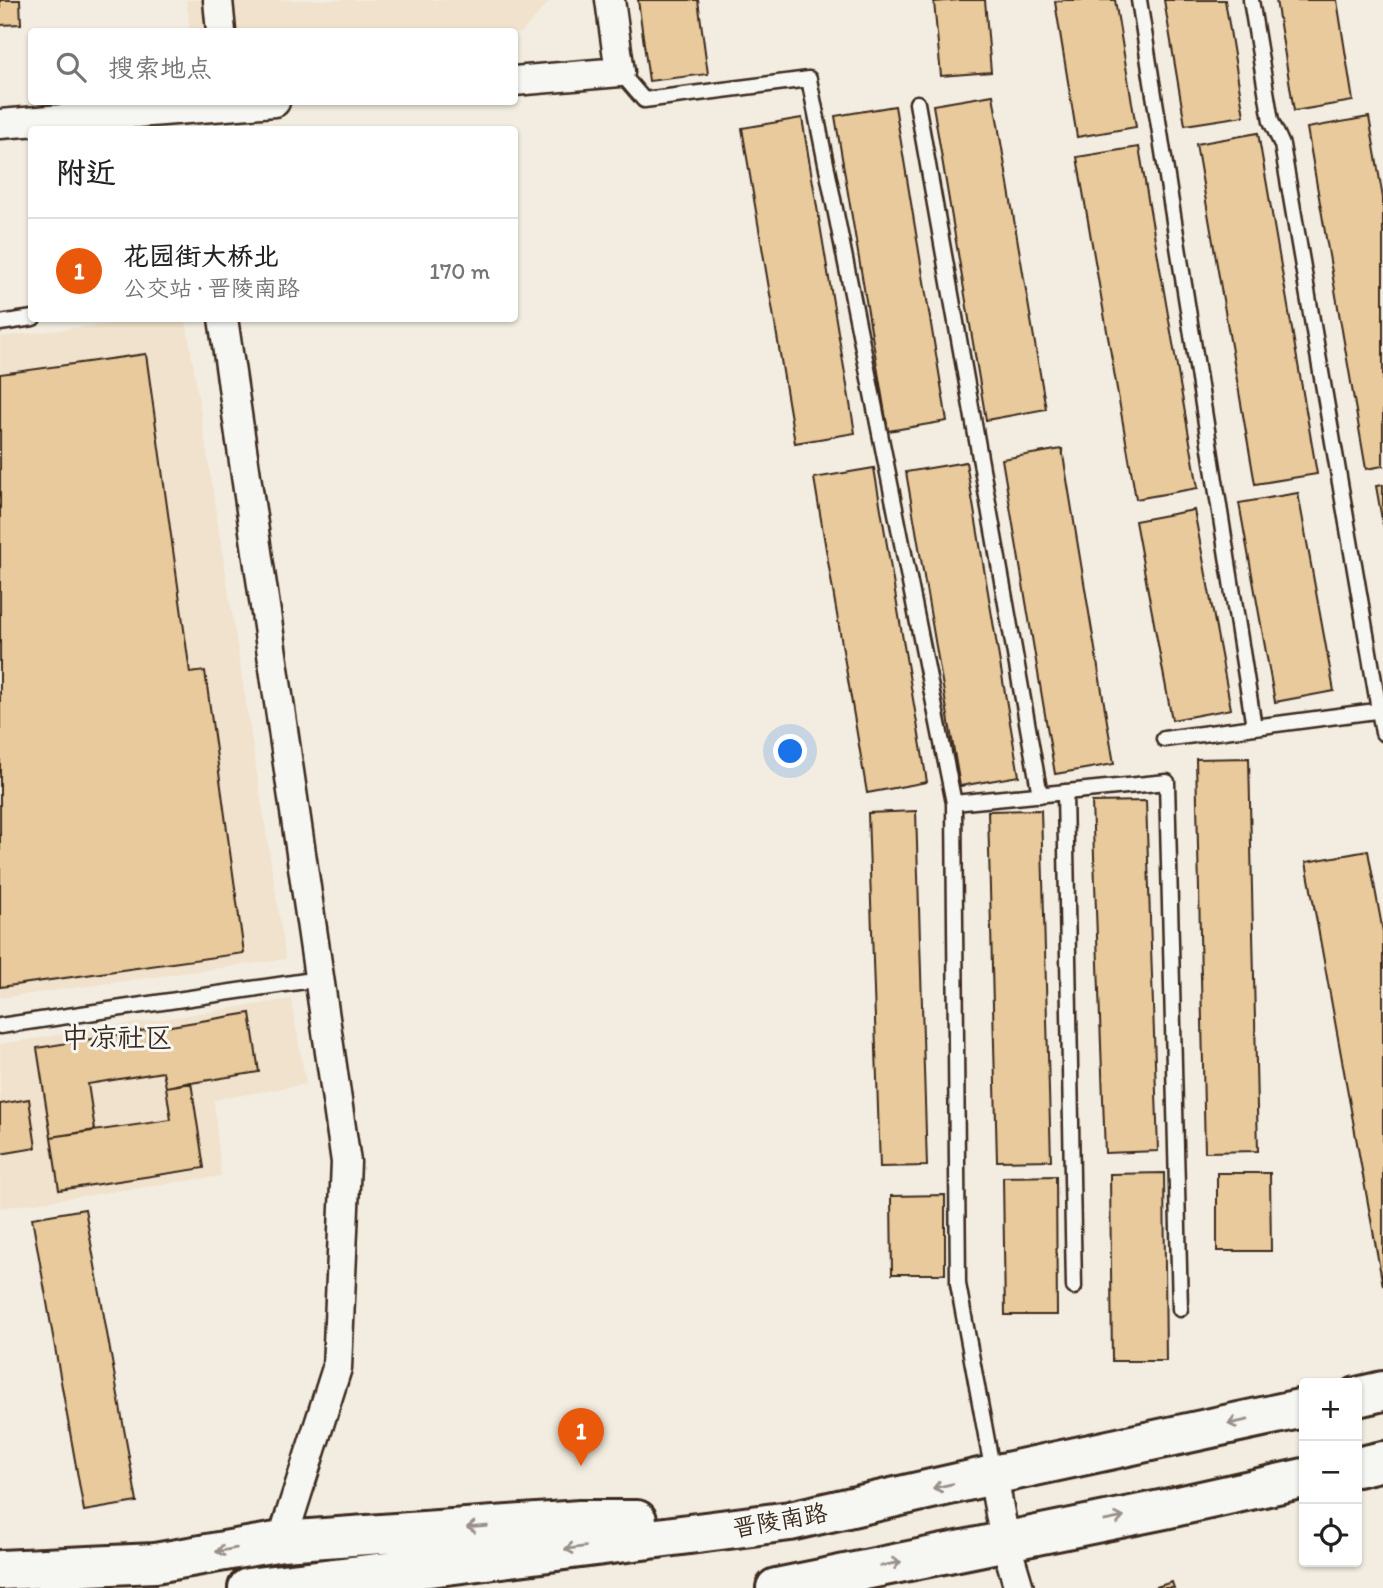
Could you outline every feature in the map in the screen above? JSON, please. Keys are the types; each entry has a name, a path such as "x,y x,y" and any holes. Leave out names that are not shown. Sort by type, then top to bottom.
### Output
{"main road":[{"path":"1362,1396 1383,1391"},
{"name":"晋陵南路","path":"248,1588 790,1521 1299,1409"},
{"path":"1362,1466 1383,1461"},
{"path":"776,1588 1299,1479"},
{"path":"0,1570 155,1563 282,1541 580,1520 790,1521"}],"street":[{"path":"218,0 221,28"},
{"path":"518,81 620,72 610,0"},
{"path":"0,124 193,119 226,105"},
{"path":"224,322 346,1162 337,1368 282,1541"},
{"path":"993,1475 1005,1541 1019,1588"}],"lane":[{"path":"1139,0 1254,727"},
{"path":"1251,0 1271,121 1282,145 1383,733"},
{"path":"620,72 644,100 809,79 954,803 958,1284 993,1475"},
{"path":"917,103 1040,795"},
{"path":"0,323 28,319"},
{"path":"1164,739 1381,710"},
{"path":"954,803 1167,782 1180,1309"},
{"path":"1065,792 1074,1287"},
{"path":"0,1026 320,979"}],"shaded area":[{"path":"186,0 549,0 521,33 518,33 518,28 190,28"},
{"path":"125,322 186,322 286,959 0,998 0,337"},
{"path":"291,999 306,1084 214,1100 221,1176 0,1208 0,1044"}],"building":[{"path":"0,0 20,0 21,24 0,25"},
{"path":"638,0 698,0 708,74 649,81"},
{"path":"985,0 991,72 941,76 934,2"},
{"path":"1115,0 1136,127 1077,137 1055,2"},
{"path":"1164,0 1225,0 1244,116 1185,125"},
{"path":"1276,0 1337,0 1353,101 1294,111"},
{"path":"993,95 1046,409 986,420 933,105"},
{"path":"895,106 947,421 888,431 835,116"},
{"path":"1369,117 1383,198 1383,466 1366,469 1307,128"},
{"path":"802,118 855,433 795,443 742,128"},
{"path":"1258,133 1317,474 1255,484 1196,144"},
{"path":"1139,147 1198,488 1136,499 1077,157"},
{"path":"146,354 190,673 205,671 244,953 0,987 0,374"},
{"path":"1062,449 1114,764 1055,774 1002,459"},
{"path":"966,462 1019,776 960,786 906,472"},
{"path":"874,468 927,782 867,793 814,478"},
{"path":"1383,485 1383,525 1376,486"},
{"path":"1298,493 1334,691 1275,702 1239,503"},
{"path":"1194,510 1231,709 1172,720 1135,521"},
{"path":"1249,758 1258,1151 1205,1152 1196,759"},
{"path":"1146,801 1158,1151 1105,1153 1092,802"},
{"path":"1041,810 1051,1160 997,1161 988,811"},
{"path":"916,811 927,1166 880,1167 868,813"},
{"path":"1368,851 1383,932 1383,1286 1306,862"},
{"path":"250,1013 259,1072 166,1087 163,1072 88,1084 95,1130 51,1137 37,1048"},
{"path":"191,1082 204,1168 59,1190 51,1137 171,1120 166,1087"},
{"path":"29,1099 36,1148 0,1154 0,1104"},
{"path":"1164,1173 1166,1361 1112,1361 1110,1174"},
{"path":"1217,1173 1270,1173 1271,1251 1217,1251"},
{"path":"1056,1176 1057,1315 1005,1315 1003,1177"},
{"path":"945,1195 945,1274 892,1274 891,1196"},
{"path":"85,1209 137,1502 84,1511 32,1218"},
{"path":"1172,1582 1174,1588 1153,1588"}],"place":[{"name":"花园街大桥北","path":"581,1466"}],"district":[{"name":"中凉社区","path":"117,1037"}]}
